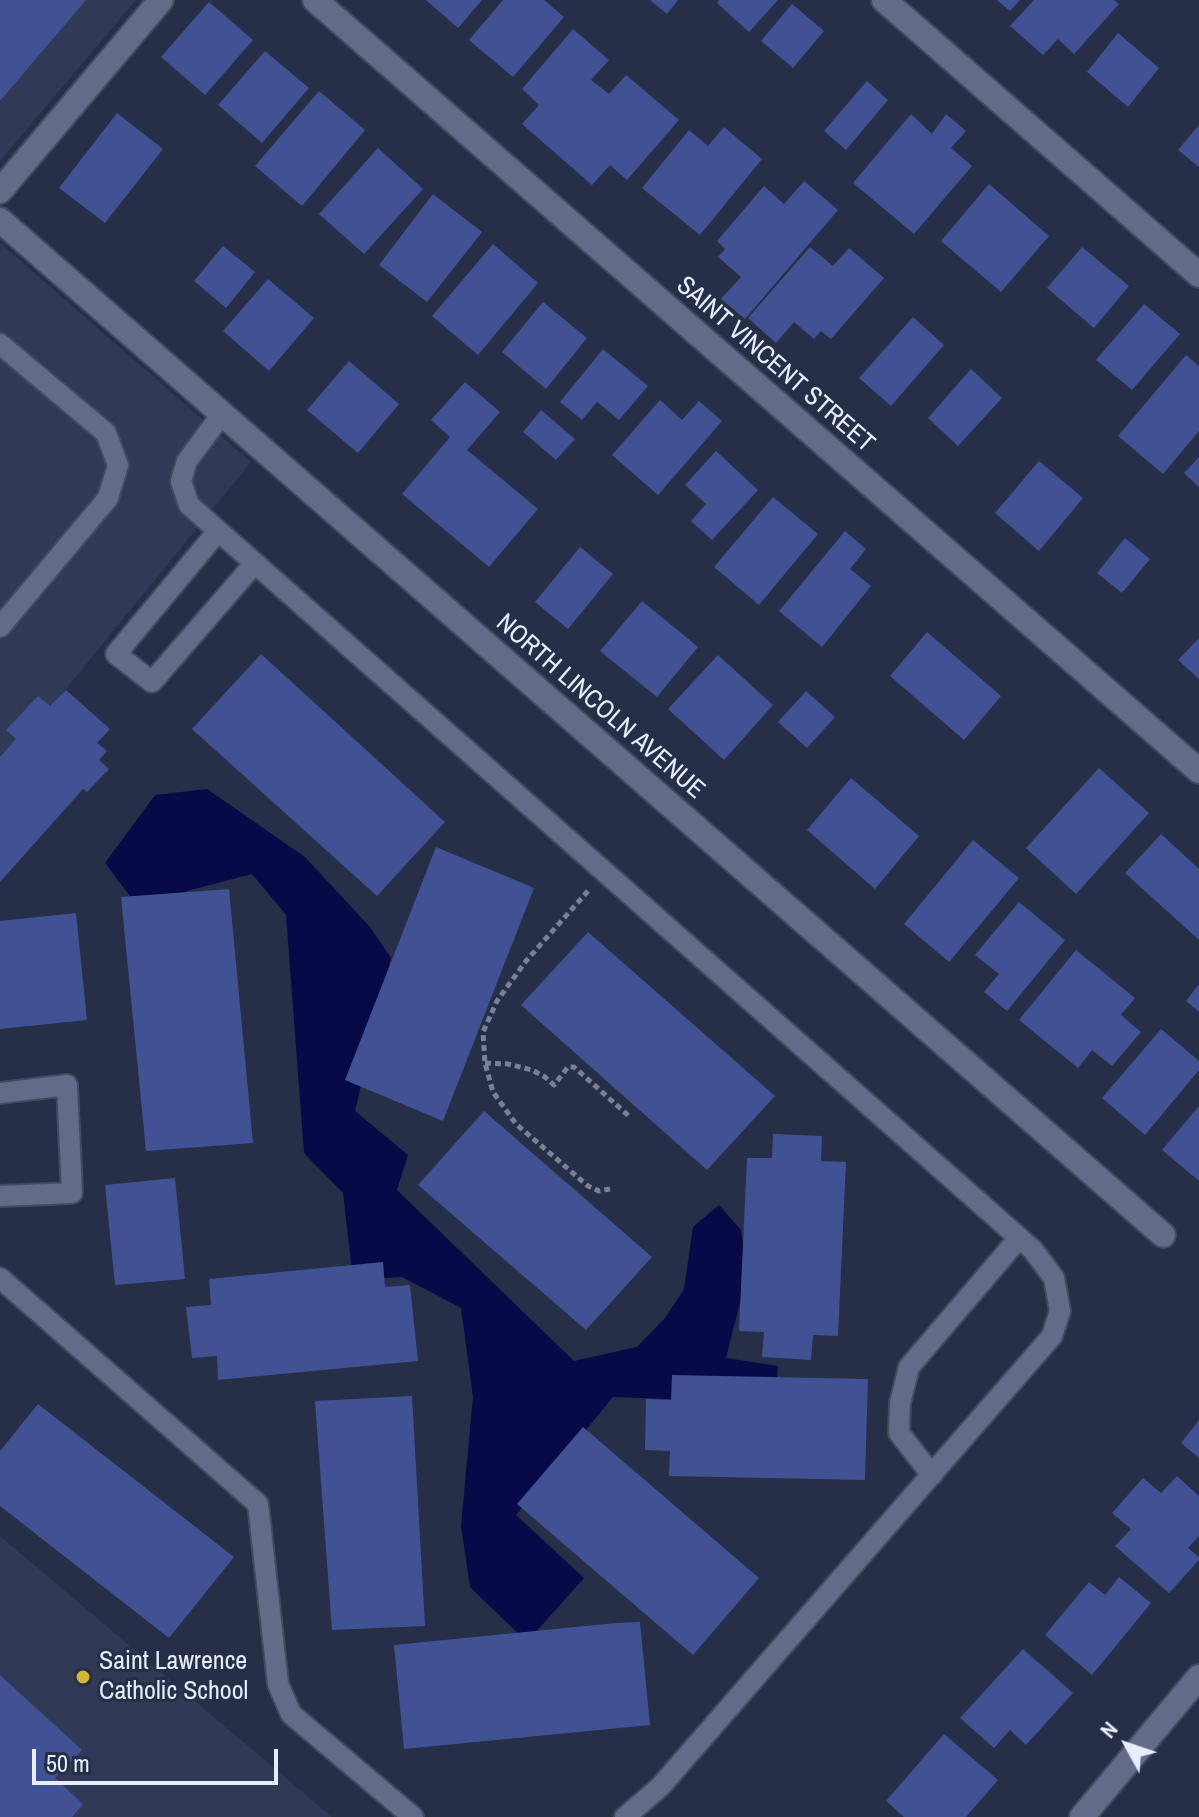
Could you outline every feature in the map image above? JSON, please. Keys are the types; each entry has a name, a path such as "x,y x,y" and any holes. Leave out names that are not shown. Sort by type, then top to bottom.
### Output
{"street":[{"path":"0,191 161,0"},
{"name":"SAINT VINCENT STREET","path":"315,0 1199,771"},
{"path":"884,0 1199,275"},
{"name":"NORTH LINCOLN AVENUE","path":"0,220 1163,1235"},
{"path":"1082,1817 1199,1677"}],"lane":[{"path":"0,344 106,433 118,465 108,498 0,627"},
{"path":"222,414 187,461 181,481 189,505 1033,1250 1054,1278 1060,1311 1052,1336 660,1787 625,1817"},
{"path":"218,531 116,654 152,682 255,563"},
{"path":"0,1093 67,1085 72,1193 0,1196"},
{"path":"932,1475 899,1433 900,1403 909,1367 1019,1238"},
{"path":"0,1278 258,1504 278,1684 291,1714 413,1817"}],"path":[{"path":"604,871 526,961 497,1001 483,1032 485,1063 493,1092 516,1124 588,1186 599,1191 610,1189"},
{"path":"485,1063 532,1070 554,1085 568,1067 574,1067 630,1117"}],"shaded area":[{"path":"0,0 136,0 0,161"},
{"path":"0,243 251,462 0,770"},
{"path":"207,789 305,857 370,927 391,958 355,1111 408,1155 397,1190 574,1361 637,1347 665,1318 684,1289 693,1227 719,1205 741,1230 747,1275 726,1358 778,1366 776,1390 725,1401 613,1397 516,1515 584,1578 527,1642 470,1587 461,1526 473,1397 461,1308 402,1277 353,1280 343,1193 304,1153 286,915 252,874 187,891 153,907 133,900 105,863 155,795"},
{"name":"Saint Lawrence Catholic School","path":"0,1536 332,1817 0,1817"}],"building":[{"path":"0,0 86,0 0,101"},
{"path":"426,0 482,0 458,28"},
{"path":"503,0 544,0 564,17 513,77 469,40"},
{"path":"650,0 678,0 667,14"},
{"path":"719,0 778,0 749,32 717,3"},
{"path":"997,0 1020,0 1010,11"},
{"path":"1034,0 1114,0 1119,4 1074,54 1058,39 1043,55 1010,26"},
{"path":"209,2 253,40 205,95 161,57"},
{"path":"792,4 824,31 793,68 761,41"},
{"path":"573,29 609,60 591,80 609,94 626,75 679,120 627,180 610,165 592,185 522,124 539,105 522,89"},
{"path":"1118,33 1159,68 1128,107 1087,72"},
{"path":"265,51 309,88 262,143 218,105"},
{"path":"867,81 888,100 846,150 824,131"},
{"path":"319,91 365,130 302,206 255,166"},
{"path":"117,113 163,149 105,223 59,188"},
{"path":"911,114 932,134 946,114 966,131 951,148 972,166 914,234 853,183"},
{"path":"1199,125 1199,167 1178,150"},
{"path":"724,127 762,159 700,235 642,188 689,130 708,146"},
{"path":"378,148 423,189 364,254 319,214"},
{"path":"804,181 838,210 745,319 721,299 741,277 718,257 725,249 717,241 764,186 784,204"},
{"path":"989,184 1049,236 1001,292 941,241"},
{"path":"433,194 482,232 427,302 379,265"},
{"path":"493,244 538,283 478,355 432,316"},
{"path":"223,246 255,272 226,308 194,281"},
{"path":"810,247 833,266 849,248 884,278 831,339 821,331 814,339 794,322 776,343 748,318"},
{"path":"1082,247 1129,286 1094,328 1047,288"},
{"path":"268,279 314,318 269,371 223,331"},
{"path":"543,302 587,338 546,389 502,352"},
{"path":"1144,304 1180,334 1132,390 1096,360"},
{"path":"913,317 944,345 891,406 859,378"},
{"path":"603,349 648,386 619,420 597,402 582,420 560,402"},
{"path":"1186,355 1199,366 1199,431 1163,474 1118,436"},
{"path":"349,361 399,404 358,453 307,410"},
{"path":"971,369 1002,398 958,446 928,418"},
{"path":"465,382 500,412 467,450 538,509 489,567 402,494 450,437 431,420"},
{"path":"660,400 682,420 699,401 722,421 658,495 612,455"},
{"path":"541,410 575,439 556,460 523,432"},
{"path":"716,451 758,490 712,540 691,521 706,504 685,485"},
{"path":"1199,457 1199,487 1184,473"},
{"path":"1039,461 1083,498 1039,551 995,513"},
{"path":"773,497 818,534 759,605 714,567"},
{"path":"845,531 866,549 850,569 871,586 822,647 779,611"},
{"path":"1125,538 1150,559 1122,593 1097,573"},
{"path":"580,547 613,574 568,629 535,602"},
{"path":"642,601 698,647 657,697 600,651"},
{"path":"927,632 1001,696 964,740 890,676"},
{"path":"1199,638 1199,679 1178,660"},
{"path":"261,654 445,822 377,896 192,729"},
{"path":"718,655 773,705 724,760 668,709"},
{"path":"66,690 110,729 97,743 107,751 99,760 109,769 87,792 83,789 0,882 0,757 16,739 6,730 38,696 50,706"},
{"path":"806,691 835,717 807,748 778,722"},
{"path":"1099,768 1149,813 1076,894 1026,848"},
{"path":"851,778 919,836 875,889 807,830"},
{"path":"1161,834 1199,869 1199,940 1125,873"},
{"path":"973,840 1019,878 949,962 904,924"},
{"path":"436,847 534,888 443,1121 345,1080"},
{"path":"229,889 253,1143 146,1151 121,897"},
{"path":"1019,902 1065,940 1007,1011 984,992 999,974 975,955"},
{"path":"76,913 87,1020 0,1029 0,921"},
{"path":"588,932 775,1096 707,1170 521,1005"},
{"path":"1076,950 1135,998 1121,1015 1141,1032 1112,1066 1092,1050 1078,1068 1019,1020"},
{"path":"1199,984 1199,1012 1186,1001"},
{"path":"1161,1029 1199,1061 1199,1070 1145,1135 1102,1098"},
{"path":"1199,1106 1199,1181 1162,1150"},
{"path":"484,1111 652,1257 586,1330 418,1185"},
{"path":"773,1134 822,1136 821,1161 846,1162 838,1336 813,1335 811,1360 762,1357 764,1332 739,1331 747,1158 772,1158"},
{"path":"175,1178 185,1279 115,1285 105,1185"},
{"path":"383,1262 385,1287 410,1285 418,1361 218,1380 217,1356 192,1358 186,1307 211,1305 209,1279"},
{"path":"672,1375 868,1379 865,1480 669,1476 670,1451 645,1450 646,1399 671,1400"},
{"path":"412,1396 425,1626 332,1630 315,1401"},
{"path":"38,1404 234,1557 169,1638 0,1506 0,1451"},
{"path":"1199,1420 1199,1458 1181,1443"},
{"path":"583,1427 759,1578 693,1655 517,1504"},
{"path":"1177,1476 1199,1496 1199,1536 1188,1548 1199,1560 1169,1593 1115,1546 1131,1529 1112,1513 1143,1478 1161,1493"},
{"path":"1119,1577 1151,1603 1092,1675 1045,1635 1089,1582 1105,1595"},
{"path":"640,1622 650,1725 404,1749 394,1645"},
{"path":"1023,1649 1073,1693 1026,1745 1010,1730 994,1748 960,1718"},
{"path":"0,1675 82,1750 55,1778 83,1804 72,1817 0,1817"},
{"path":"944,1734 998,1780 966,1817 904,1817 886,1801"}],"place":[{"name":"Saint Lawrence Catholic School","path":"83,1677"}]}
